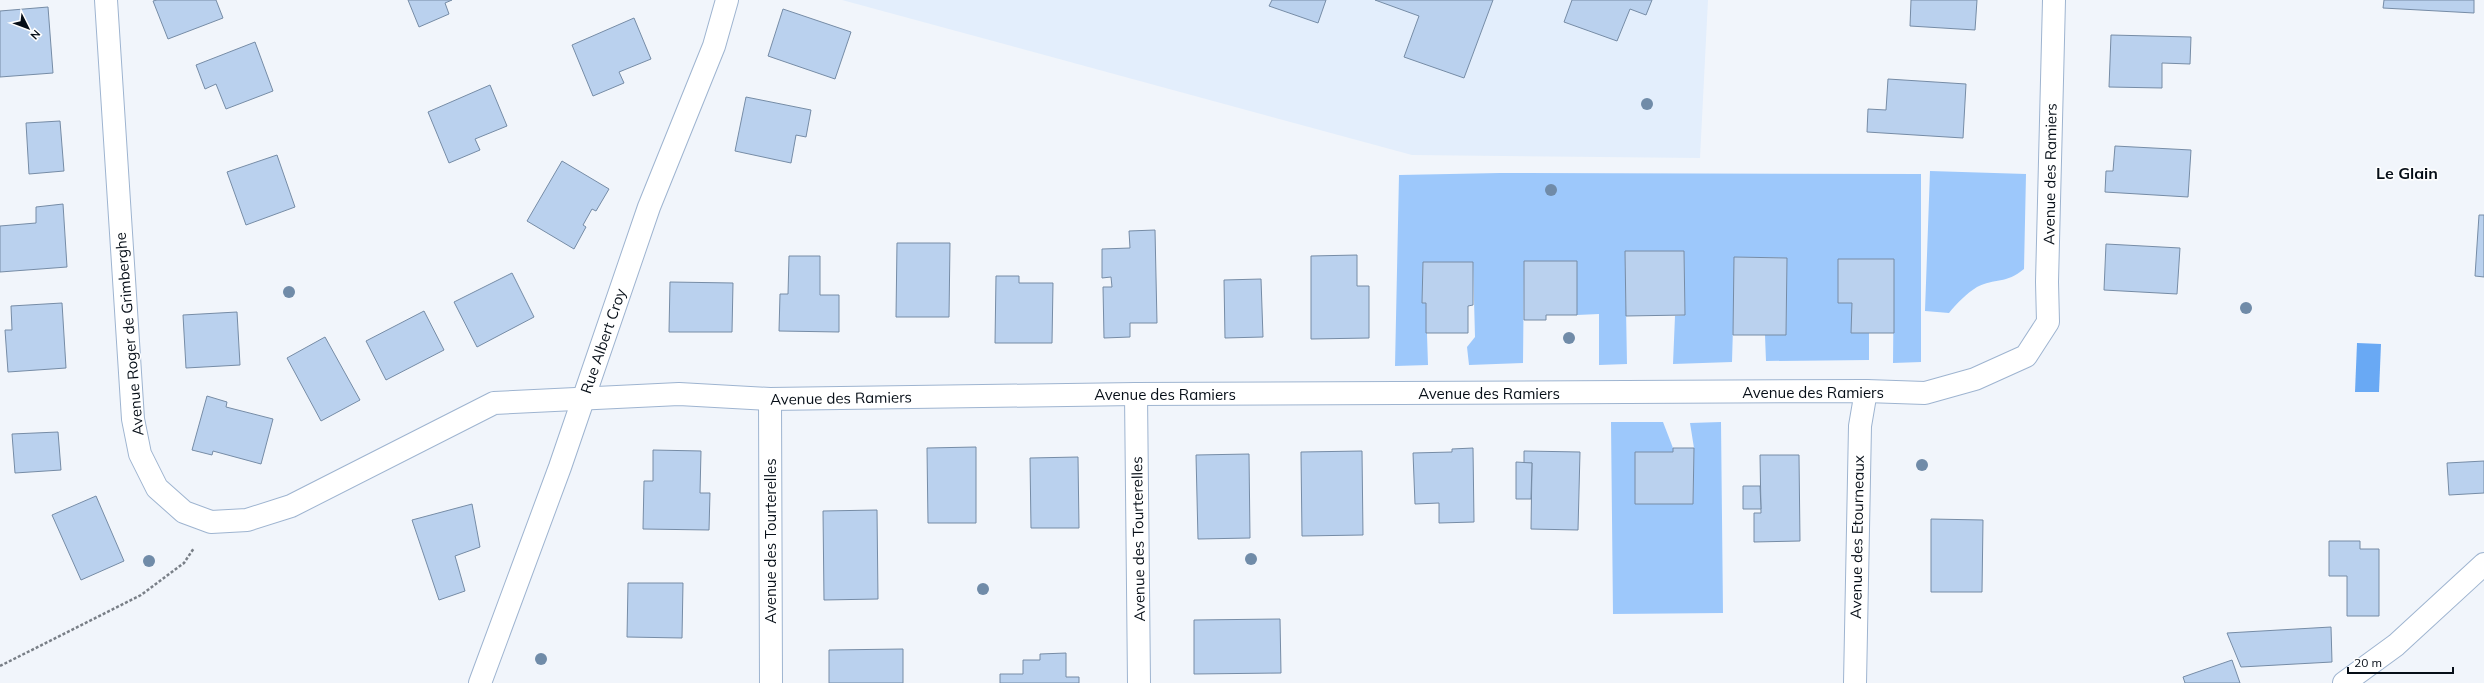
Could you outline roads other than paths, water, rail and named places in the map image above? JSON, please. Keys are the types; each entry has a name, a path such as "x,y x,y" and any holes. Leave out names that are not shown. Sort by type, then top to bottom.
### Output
{"street":[{"name":"Avenue Roger de Grimberghe","path":"106,0 134,426 140,454 157,488 184,512 210,522 248,520 291,506 494,403 583,397"},
{"name":"Rue Albert Croy","path":"480,683 560,467 648,207 714,46 727,0"},
{"name":"Avenue des Ramiers","path":"583,397 679,394 770,399 1136,394 1866,391 1925,393 1975,379 2026,356 2048,322 2047,282 2054,0"},
{"name":"Avenue des Etourneaux","path":"1855,683 1860,426 1866,391"},
{"name":"Avenue des Tourterelles","path":"1136,394 1139,683"},
{"name":"Avenue des Tourterelles","path":"770,399 771,683"},
{"path":"2344,683 2396,645 2484,564"}],"district":[{"name":"Le Glain","path":"2407,173"}]}
